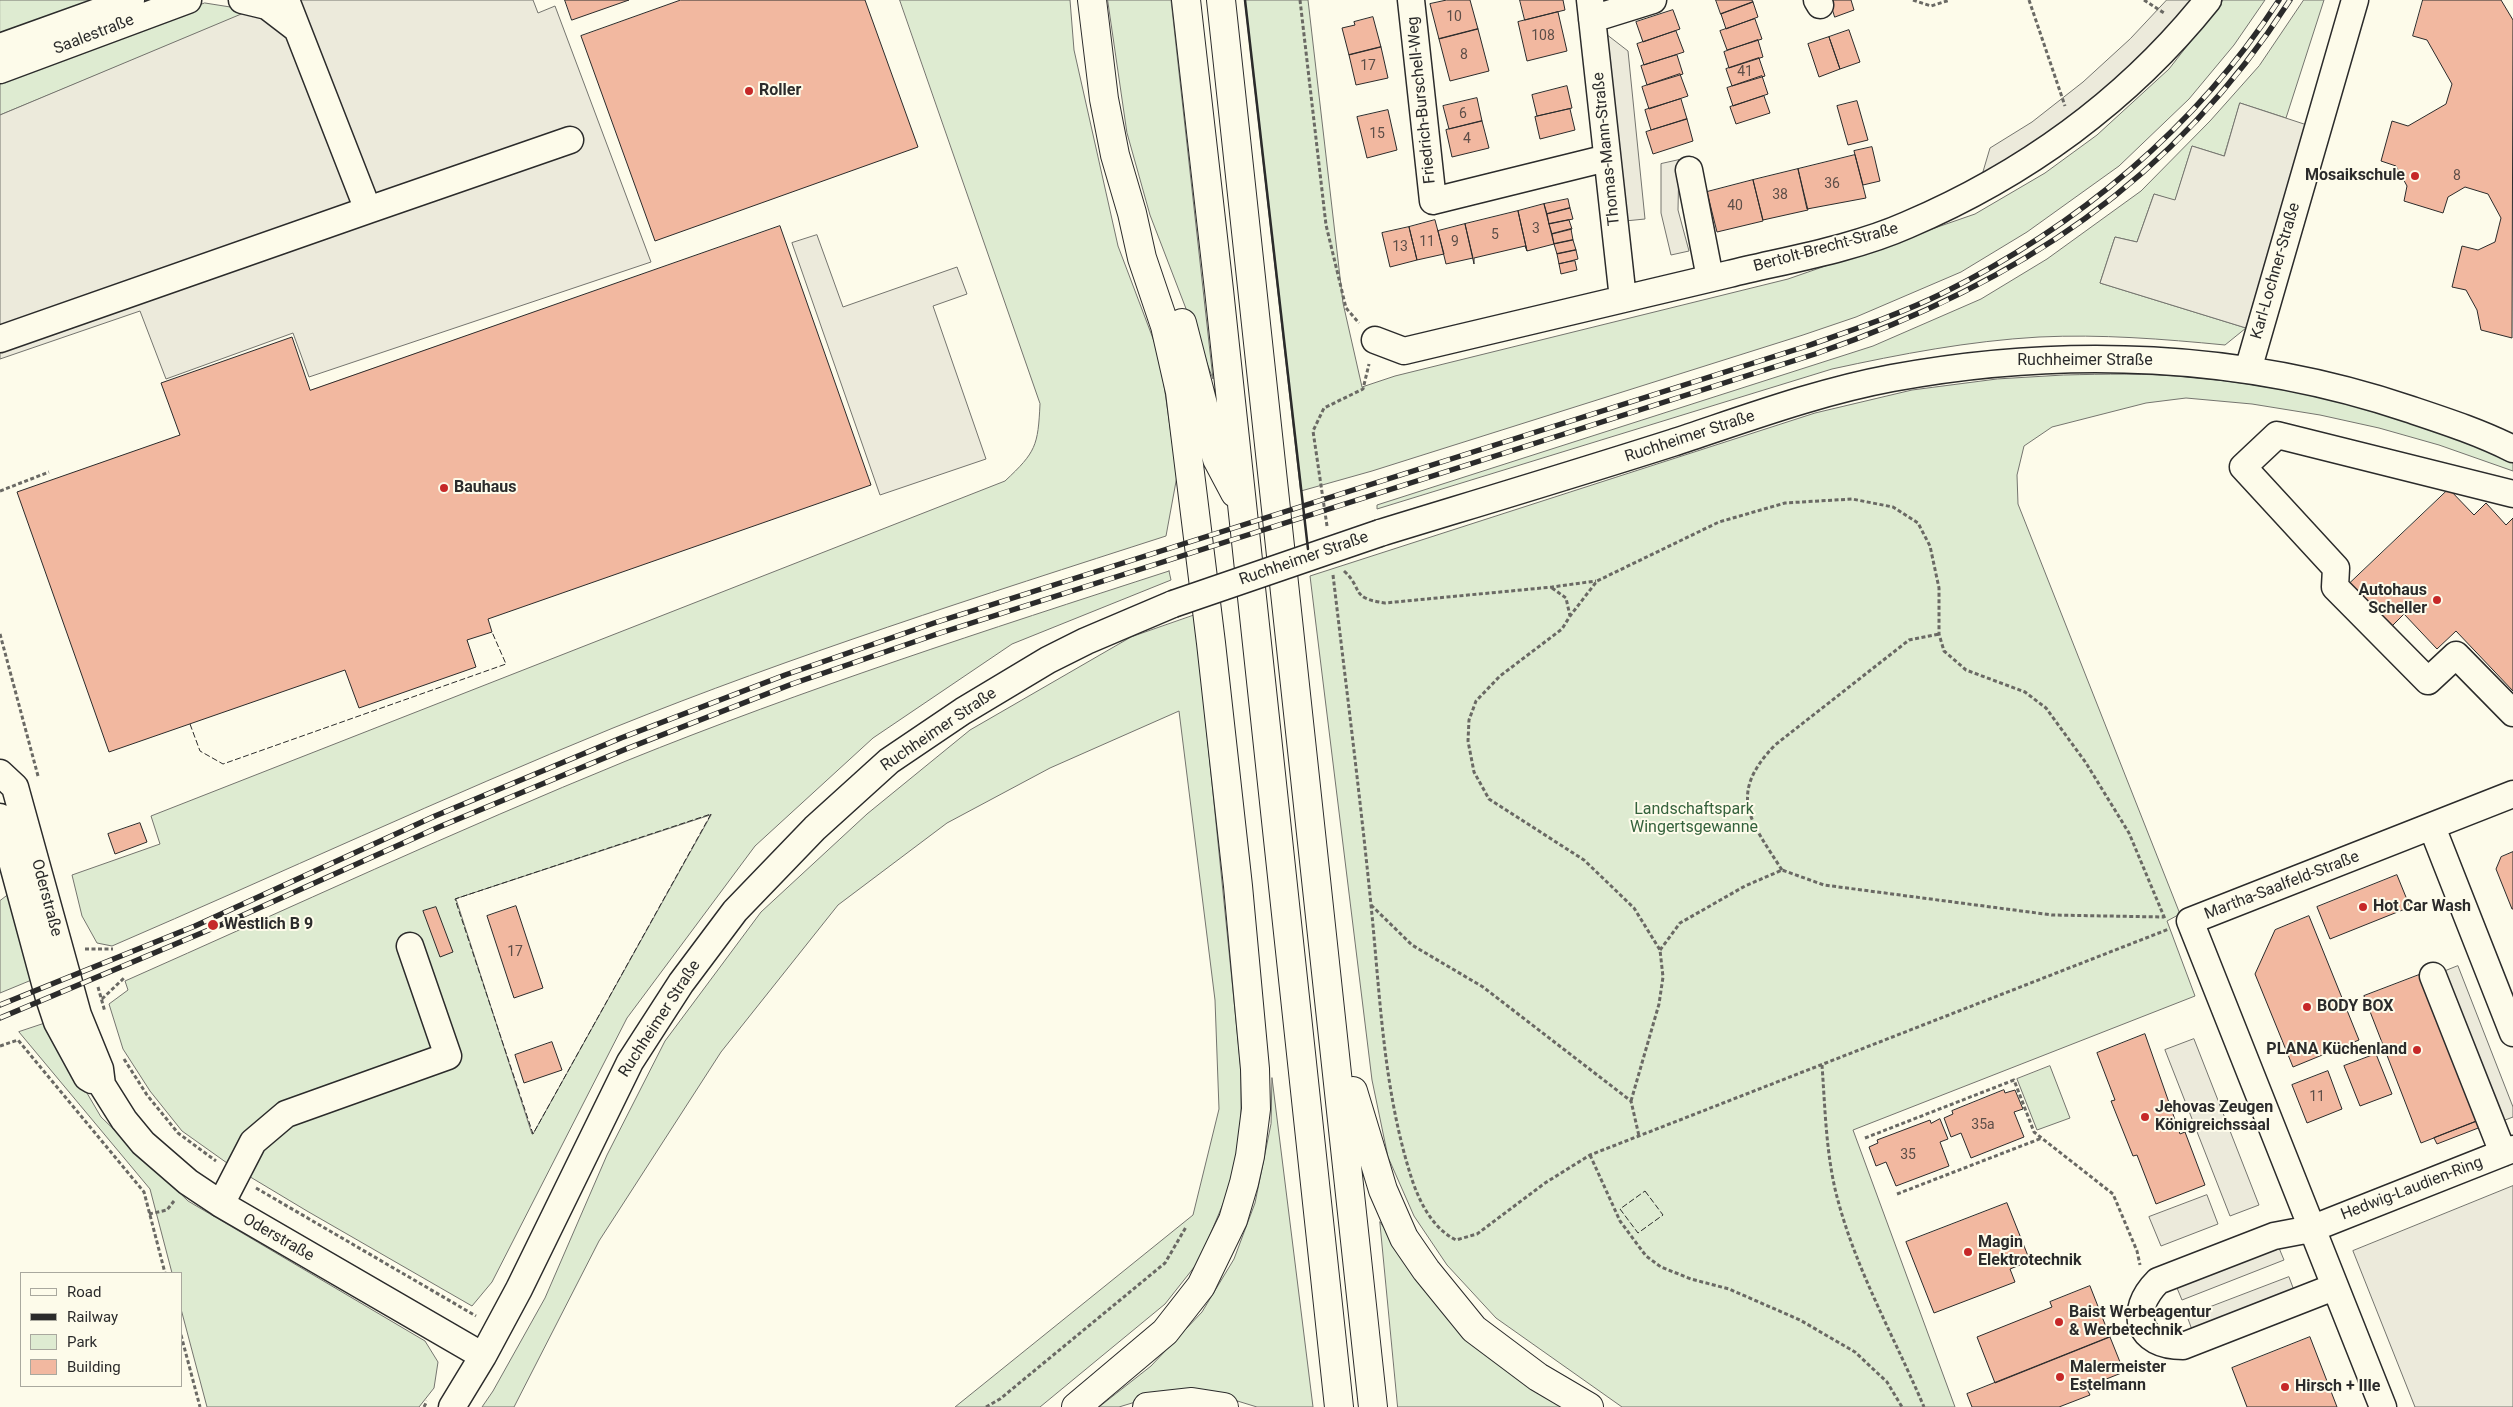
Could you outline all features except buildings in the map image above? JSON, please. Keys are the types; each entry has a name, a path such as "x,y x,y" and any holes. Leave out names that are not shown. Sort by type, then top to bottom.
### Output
{"highway":[{"path":"1076,1407 1165,1332 1201,1286 1221,1247 1238,1202 1250,1156 1256,1108 1255,1069 1238,886 1211,643 1181,402 1165,326 1142,258 1132,213 1115,154 1104,99 1092,0"},
{"path":"1186,0 1339,1407"},
{"path":"1221,0 1374,1407"},
{"path":"1132,213 1150,242 1176,303 1217,459 1242,506"},
{"path":"1332,1012 1369,1149 1383,1190 1404,1238 1426,1270 1474,1329 1538,1377 1589,1407"},
{"path":"1147,1407 1192,1402 1224,1407"}],"street":[{"name":"Saalestraße","path":"0,47 131,0"},
{"name":"Saalestraße","path":"0,70 188,0"},
{"path":"242,0 267,6 299,31"},
{"path":"286,0 368,210"},
{"name":"Friedrich-Burschell-Weg","path":"1411,0 1433,201 1607,158"},
{"path":"1591,9 1653,0"},
{"name":"Bertolt-Brecht-Straße","path":"1375,340 1404,351 1834,249 1906,226 1996,182 2074,131 2132,82 2186,27 2208,0"},
{"name":"Karl-Lochner-Straße","path":"2248,370 2355,0"},
{"name":"Thomas-Mann-Straße","path":"1591,9 1623,299"},
{"path":"0,339 570,140"},
{"path":"1688,170 1710,278"},
{"name":"Ruchheimer Straße","path":"452,1407 483,1356 536,1254 627,1069 681,984 735,911 815,828 889,761 963,711 1048,660 1086,641 1173,604 1380,534 1804,400 1890,378 1976,364 2059,359 2128,359 2248,370 2303,379 2370,396 2476,431 2513,450"},
{"path":"2513,494 2277,435 2243,467 2336,568 2335,588 2428,681 2456,655 2513,713"},
{"name":"Oderstraße","path":"0,773 15,787 78,1015 100,1069 102,1085 124,1120 148,1148 188,1182 221,1204 483,1356"},
{"name":"Martha-Saalfeld-Straße","path":"2311,1229 2179,925 2441,824 2513,794"},
{"name":"Oderstraße","path":"0,817 7,871 57,1022 87,1077 102,1085"},
{"path":"2441,824 2513,1033"},
{"path":"221,1204 252,1142 286,1114 448,1056 410,946"},
{"path":"2433,976 2508,1151"},
{"name":"Hedwig-Laudien-Ring","path":"2145,1294 2158,1282 2274,1236 2311,1229 2508,1151"},
{"path":"2311,1229 2383,1407"},
{"path":"2145,1294 2140,1315 2147,1334 2154,1340 2168,1346 2183,1346 2334,1287"}],"path":[{"path":"1300,0 1326,225 1346,308 1375,340 1363,389 1324,408 1313,431 1328,532"},
{"path":"1913,0 1931,6 1950,0"},
{"path":"2029,0 2074,131"},
{"path":"0,491 49,472"},
{"path":"1343,570 1348,574 1357,592 1362,597 1368,601 1385,603 1552,588 1597,581 1719,522 1785,503 1852,499 1893,507 1918,523 1930,546 1939,588 1939,634 1944,651 1966,670 2025,692 2046,708 2086,763 2129,833 2164,917"},
{"path":"1333,570 1371,904 1384,1047 1396,1123 1425,1210 1438,1227 1456,1240 1477,1234 1545,1183 1590,1154 2179,925"},
{"path":"1597,581 1562,629 1500,676 1476,701 1469,720 1468,741 1474,772 1489,799 1591,867 1634,908 1660,950 1662,977 1659,1004 1631,1101 1640,1136"},
{"path":"1552,588 1566,598 1570,616"},
{"path":"0,634 39,778"},
{"path":"1939,634 1909,640 1776,745 1760,763 1750,779 1747,800 1752,820 1782,870 1824,885 2052,915 2164,917 2179,925"},
{"path":"1660,950 1680,923 1745,886 1782,870"},
{"path":"1371,904 1412,946 1483,987 1631,1101"},
{"path":"83,940 87,956"},
{"path":"85,949 113,948"},
{"path":"102,999 124,978"},
{"path":"95,979 107,1018"},
{"path":"0,1046 18,1040 144,1192 165,1272"},
{"path":"120,1050 147,1095 178,1133 235,1176 476,1316"},
{"path":"1822,1065 1828,1137 1836,1193 1867,1287 1907,1366 1924,1407"},
{"path":"1865,1138 2014,1080 2034,1132 2113,1194 2137,1251 2145,1294"},
{"path":"1897,1194 2042,1138"},
{"path":"1590,1154 1620,1221 1646,1256 1661,1267 1690,1279 1729,1289 1800,1320 1855,1352 1887,1382 1902,1407"},
{"path":"986,1407 1000,1398 1165,1263 1186,1227"},
{"path":"182,1339 200,1407"}],"green space":[{"path":"0,0 112,0 0,39"},
{"path":"900,0 1070,0 1074,50 1118,246 1160,357 1177,476 1166,536 888,627 681,701 487,781 112,946 97,943 82,916 72,875 160,844 151,816 1005,481 1023,463 1036,439 1040,404"},
{"path":"1108,0 1171,0 1213,379 1150,215 1127,133"},
{"path":"1245,0 1308,0 1343,303 1362,387 1395,376 1788,279 1975,214 2045,173 2097,135 2169,69 2223,0 2265,0 2234,45 2189,99 2119,166 2027,232 1961,272 1856,317 1803,335 1372,471 1301,491"},
{"path":"2304,0 2324,0 2286,118 2240,103 2224,156 2192,146 2175,201 2154,194 2137,242 2115,237 2100,283 2246,328 2225,345 2086,336 2039,337 1961,345 1884,358 1832,369 1377,509 1377,505 1873,346 1981,299 2047,259 2141,191 2210,121 2259,66"},
{"path":"205,3 243,9 259,15 242,15 0,115 0,79 68,52"},
{"name":"Landschaftspark Wingertsgewanne","path":"2142,374 2189,377 2272,388 2313,396 2355,405 2436,430 2513,463 2513,471 2439,445 2379,428 2320,415 2252,404 2186,398 2146,403 2052,427 2024,446 2017,475 2018,504 2180,914 2167,921 2195,996 1853,1130 1955,1407 1622,1407 1496,1318 1447,1265 1414,1216 1388,1157 1372,1080 1310,576 1815,413 1912,390 1997,379 2064,375"},
{"path":"1169,571 1171,580 1012,644 873,738 755,846 627,1018 492,1282 472,1306 227,1163 182,1131 150,1091 123,1049 109,1004 128,990 125,981 437,841 626,761 828,685","holes":["711,815 533,1134 456,899"]},
{"path":"1195,615 1241,1070 1241,1136 1228,1192 1199,1261 1165,1304 1040,1407 955,1407 1193,1215 1219,1109 1215,1000 1179,711 1050,768 947,823 838,905 721,1052 599,1241 514,1407 482,1407 493,1391 545,1298 607,1155 665,1041 761,912 867,814 970,730 1131,637"},
{"path":"8,895 34,979 0,993 0,901"},
{"path":"46,1023 101,1117 188,1201 425,1341 438,1362 434,1388 419,1407 207,1407 182,1313 182,1272 172,1272 150,1189 19,1032"},
{"path":"2050,1066 2070,1118 2037,1130 2017,1079"},
{"path":"1272,1078 1313,1407 1257,1407 1208,1392 1168,1392 1119,1407 1099,1407 1151,1366 1202,1312 1234,1259 1255,1203 1271,1124"},
{"path":"1380,1222 1446,1317 1523,1377 1568,1407 1398,1407"}],"shaded area":[{"path":"281,0 533,0 538,13 555,6 651,262 309,377 293,333 166,379 140,311 0,359 0,115 246,12"},
{"path":"2167,0 2194,0 2144,54 2095,98 2042,139 1982,175 1990,148 2032,122 2083,82 2130,39"},
{"path":"1606,34 1628,51 1645,219 1625,221"},
{"path":"2240,103 2307,125 2246,328 2100,283 2115,237 2137,242 2154,194 2175,200 2192,146 2224,156"},
{"path":"1679,160 1678,210 1689,251 1671,255 1661,213 1661,164"},
{"path":"817,235 843,307 957,267 967,294 933,306 986,459 880,495 792,243"},
{"path":"2458,966 2513,1107 2513,1117 2492,1125 2433,976"},
{"path":"2194,1039 2259,1205 2230,1216 2165,1050"},
{"path":"2513,1186 2513,1407 2415,1407 2353,1251"},
{"path":"2207,1195 2218,1224 2161,1246 2149,1217"},
{"path":"2274,1236 2284,1260 2182,1300 2172,1276"},
{"path":"2289,1277 2298,1301 2196,1341 2187,1316"}],"railway":[{"path":"0,1005 195,926 435,816 621,738 785,675 934,623 1807,346 1925,302 1991,267 2040,238 2130,170 2171,132 2210,91 2246,47 2279,0"},
{"path":"0,1018 230,921 439,827 626,749 792,684 937,634 1815,354 1889,326 1958,295 2023,259 2084,219 2142,174 2195,122 2244,65 2290,0"}],"fence":[{"path":"190,724 200,751 223,764 506,664 492,632"},
{"path":"711,814 533,1134 455,899 711,814"},
{"path":"1645,1191 1663,1215 1638,1233 1620,1209 1645,1191"}],"wall":[{"path":"1245,0 1308,549"}],"place":[{"name":"Roller","path":"749,91"},
{"name":"Mosaikschule","path":"2415,176"},
{"name":"Bauhaus","path":"444,488"},
{"name":"Autohaus Scheller","path":"2437,600"},
{"name":"Hot Car Wash","path":"2363,907"},
{"name":"Westlich B 9","path":"213,925"},
{"name":"BODY BOX","path":"2307,1007"},
{"name":"PLANA Küchenland","path":"2417,1050"},
{"name":"Jehovas Zeugen Königreichssaal","path":"2145,1117"},
{"name":"Magin Elektrotechnik","path":"1968,1252"},
{"name":"Baist Werbeagentur & Werbetechnik","path":"2059,1322"},
{"name":"Malermeister Estelmann","path":"2060,1377"},
{"name":"Hirsch + Ille","path":"2285,1387"}]}
